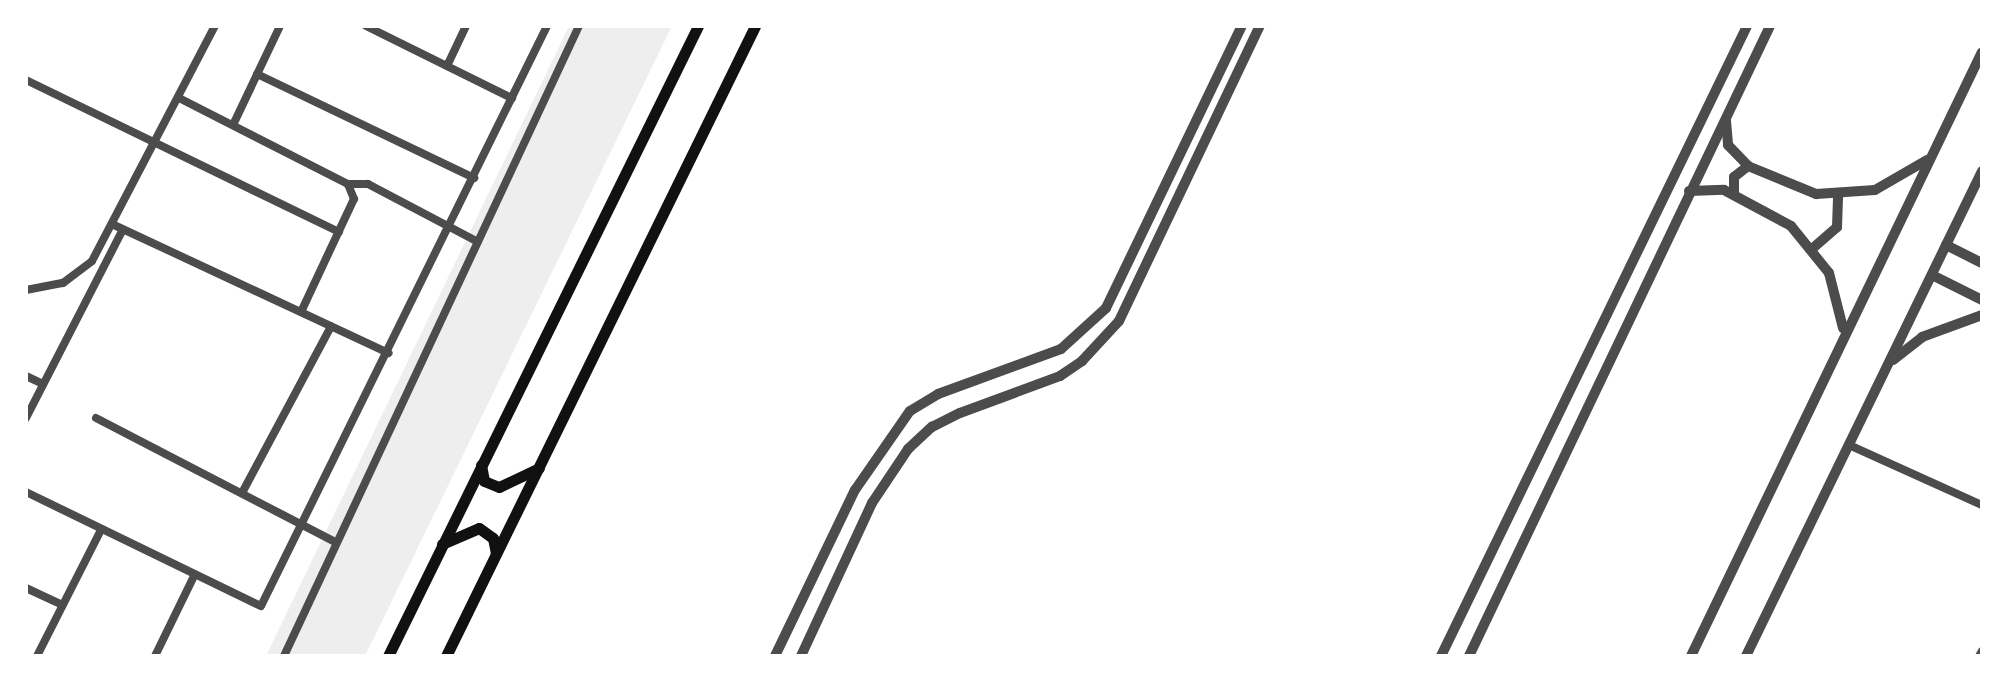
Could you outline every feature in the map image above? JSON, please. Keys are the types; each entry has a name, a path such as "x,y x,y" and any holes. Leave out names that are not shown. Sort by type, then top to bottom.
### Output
{"main road":[{"path":"388,656 698,26"},
{"path":"446,656 755,26"},
{"path":"481,464 484,481 499,487 539,468"},
{"path":"442,544 479,528 493,538 496,554"}],"street":[{"path":"26,418 215,26"},
{"path":"233,125 280,26"},
{"path":"366,26 512,98"},
{"path":"447,66 466,26"},
{"path":"26,492 261,606 389,353 547,26"},
{"path":"284,656 333,541 579,26"},
{"path":"775,656 855,490 910,411 938,394 1061,349 1106,308 1242,26"},
{"path":"801,656 872,503 908,449 932,427 960,413 1060,376 1092,351 1119,321 1260,26"},
{"path":"1441,656 1747,26"},
{"path":"1469,656 1770,26"},
{"path":"1691,656 1843,331 1982,52"},
{"path":"257,74 474,178"},
{"path":"26,80 339,232"},
{"path":"179,98 348,184 368,184 478,242"},
{"path":"1727,112 1728,145 1748,166 1801,190 1838,195 1891,184 1932,156"},
{"path":"1734,195 1734,177 1748,166"},
{"path":"1746,656 1982,171"},
{"path":"301,312 354,199 348,184"},
{"path":"1689,191 1713,188 1734,195 1791,226 1813,248 1836,291 1843,331"},
{"path":"1813,248 1837,227 1838,195"},
{"path":"26,290 46,289 79,274 118,227"},
{"path":"118,227 389,353"},
{"path":"1946,245 1982,263"},
{"path":"1932,275 1982,300"},
{"path":"1888,364 1922,337 1982,315"},
{"path":"242,493 331,326"},
{"path":"26,376 43,384"},
{"path":"96,418 333,541"},
{"path":"1849,445 1982,505"},
{"path":"37,656 101,530"},
{"path":"155,656 194,576"},
{"path":"26,588 62,605"}],"shaded area":[{"path":"569,26 672,26 365,656 266,656"}]}
